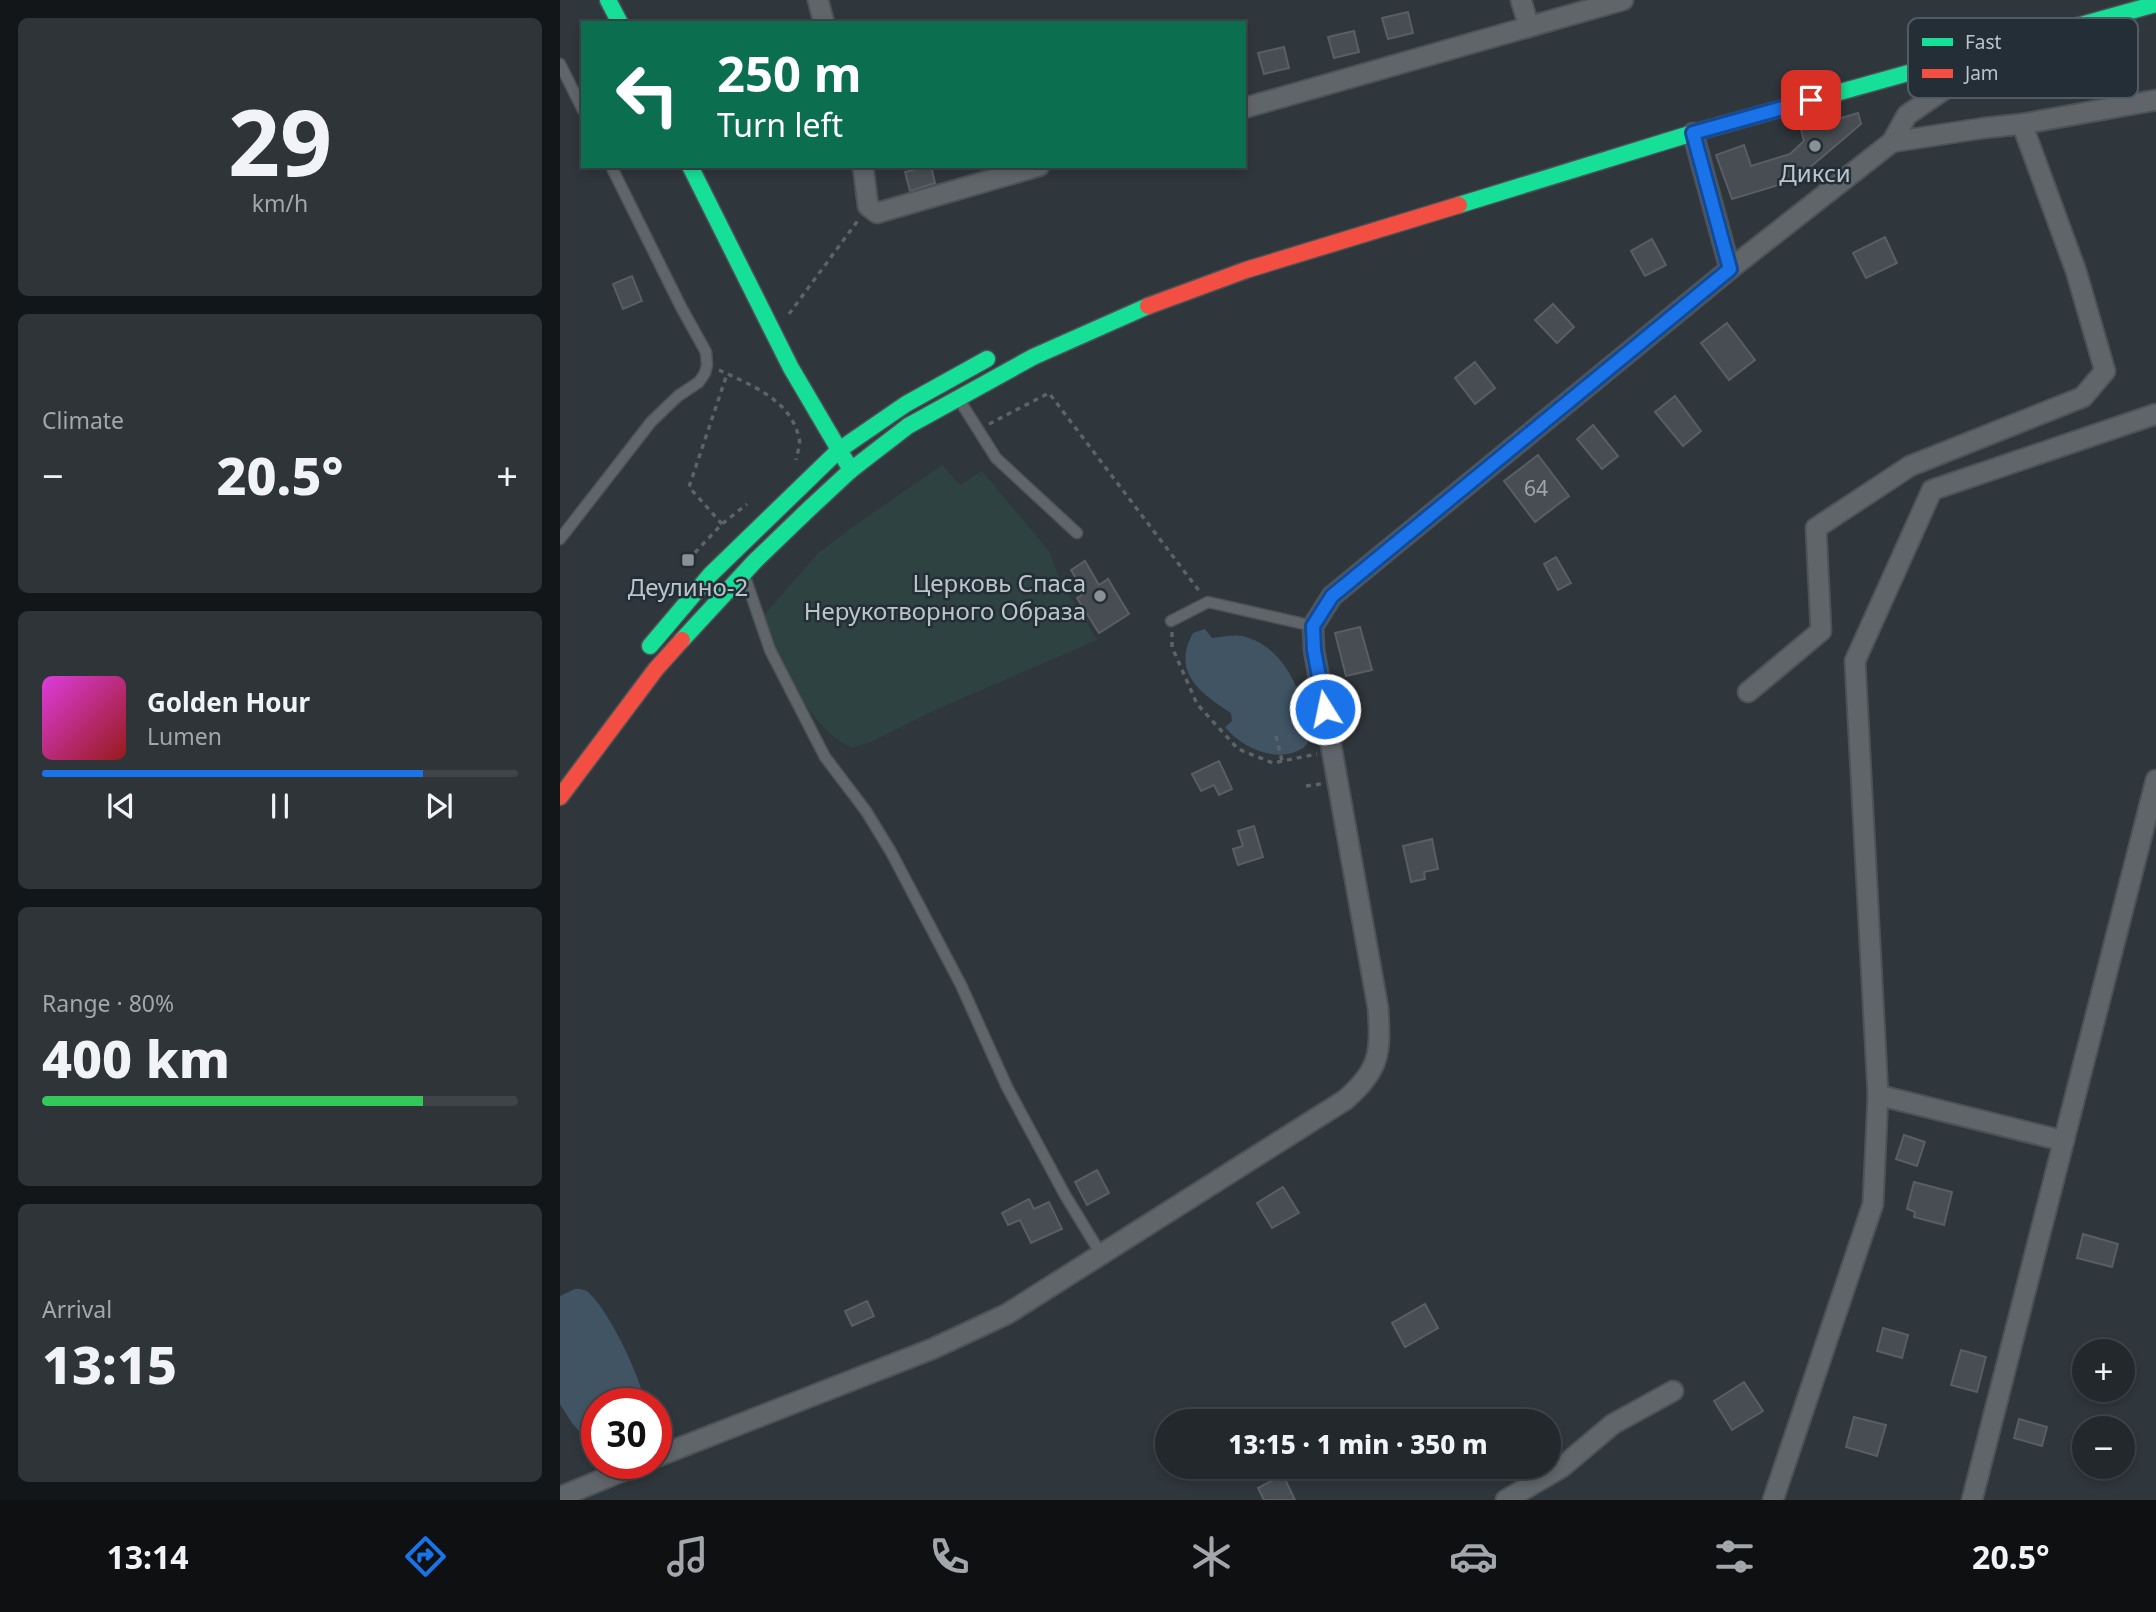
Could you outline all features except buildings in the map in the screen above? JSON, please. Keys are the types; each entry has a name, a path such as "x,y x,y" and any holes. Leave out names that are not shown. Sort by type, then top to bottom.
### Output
{"main road":[{"path":"608,0 619,21"},
{"path":"2096,18 2156,4"},
{"path":"2050,18 2063,13"},
{"path":"1642,132 1908,64"},
{"path":"560,797 656,668 744,573 851,470 908,426 1033,357 1171,296 1246,270 1908,67"},
{"path":"691,168 775,335 851,470"},
{"path":"643,654 711,574 839,450 906,404 998,353"}],"street":[{"path":"818,0 823,21"},
{"path":"1521,0 1529,27"},
{"path":"1246,107 1623,0"},
{"path":"672,1451 932,1349 1007,1314 1345,1100 1364,1084 1375,1065 1380,1042 1378,1008 1314,650 1313,626 1332,596 1730,269 1892,142 1907,115 1932,98"},
{"path":"1892,142 2097,113 2156,100"},
{"path":"1748,692 1821,631 1816,528 1910,466 2083,397 2105,371 2076,271 2022,124"},
{"path":"1693,133 1730,269"},
{"path":"863,168 868,206 877,213 1033,168"},
{"path":"1773,1500 1873,1203 1878,1095 1855,661 1933,490 2156,414"},
{"path":"1972,1500 2156,780"},
{"path":"1878,1095 2064,1141"},
{"path":"1506,1500 1562,1467 1613,1424 1673,1391"},
{"path":"560,1497 600,1479"}],"lane":[{"path":"560,64 581,106"},
{"path":"560,539 651,422 678,396 699,382 707,365 706,352 612,168"},
{"path":"958,398 996,458 1077,533"},
{"path":"744,573 770,650 825,757 866,811 891,852 961,985 1006,1087 1065,1195 1101,1254"},
{"path":"1171,621 1208,602 1313,626"},
{"path":"1300,692 1321,688"}],"path":[{"path":"775,335 868,206"},
{"path":"707,365 764,392 789,414 800,441 794,467"},
{"path":"722,524 690,487 727,374"},
{"path":"978,429 1049,393 1208,602"},
{"path":"688,560 722,524 753,500"},
{"path":"1171,621 1172,647 1197,704 1238,749 1273,763 1332,751"},
{"path":"1276,736 1282,761"}],"green space":[{"path":"942,465 960,485 982,471 1050,552 1058,576 1097,640 933,711 871,742 852,748 837,739 812,714 792,683 767,634 763,625 765,614 818,553"}],"water":[{"path":"1205,629 1212,638 1249,638 1270,650 1279,659 1293,679 1302,702 1309,734 1304,747 1288,754 1268,754 1240,741 1225,727 1232,721 1231,713 1209,698 1187,671 1187,647 1193,633"},
{"path":"575,1289 583,1290 598,1303 615,1330 641,1388 581,1388 581,1433 560,1404 560,1296"}],"traffic: fast":[{"path":"608,0 619,21"},
{"path":"2106,18 2156,4"},
{"path":"1459,205 1693,133 1908,73"},
{"path":"691,168 791,368 851,470"},
{"path":"682,640 755,561 809,509 851,470 908,426 1033,357 1148,306"},
{"path":"650,646 711,574 839,450 906,404 987,359"}],"traffic: jam":[{"path":"1148,306 1246,270 1459,205"},
{"path":"560,797 656,669 682,640"}],"place":[{"name":"Дикси","path":"1815,146"},
{"name":"Деулино-2","path":"688,560"},
{"name":"Церковь Спаса Нерукотворного Образа","path":"1100,596"}],"route":[{"path":"1325,709 1314,650 1313,626 1332,596 1730,269 1693,133 1811,100"}]}
